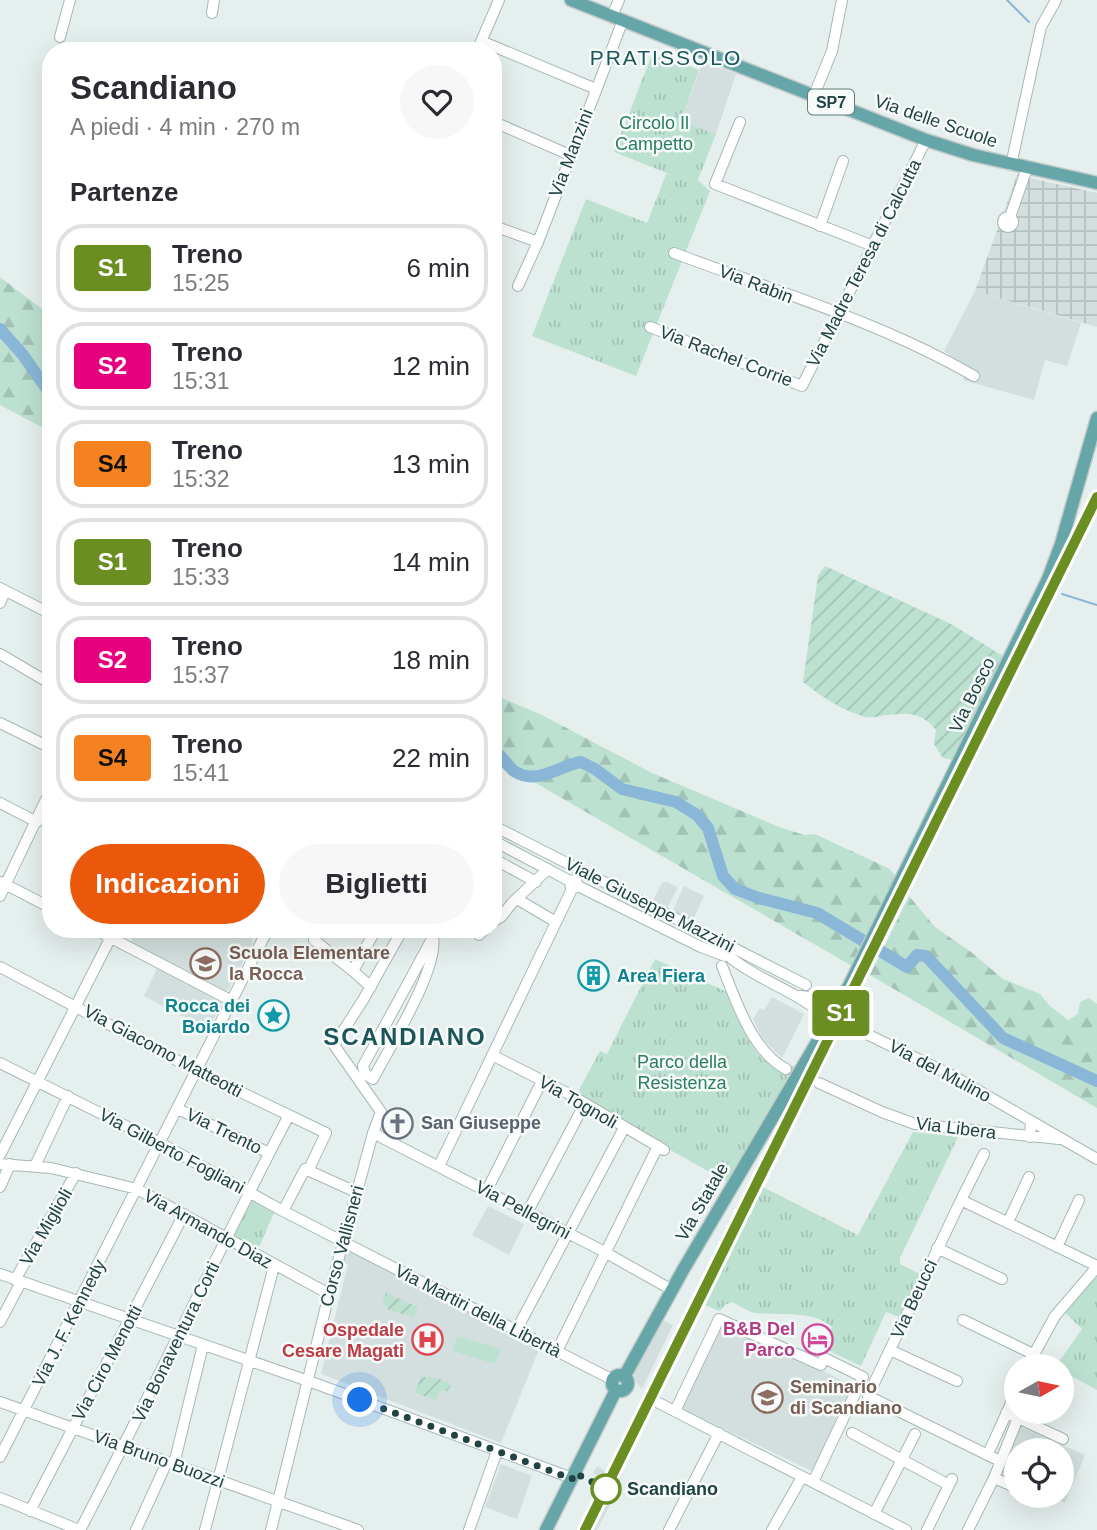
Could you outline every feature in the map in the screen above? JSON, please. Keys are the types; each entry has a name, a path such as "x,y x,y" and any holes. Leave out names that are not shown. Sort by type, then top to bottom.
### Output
{"main road":[{"name":"Via delle Scuole","path":"571,0 926,141 1012,165 1097,183"},
{"name":"Via Bosco","path":"852,978 1054,566 1097,418"},
{"name":"Via Statale","path":"548,1526 618,1382 823,1032 823,1006 845,993 852,978"}],"street":[{"path":"60,37 70,0"},
{"path":"212,13 214,0"},
{"path":"481,42 499,0"},
{"path":"617,18 619,0"},
{"path":"814,95 832,51 842,0"},
{"path":"1012,165 1041,27 1056,0"},
{"name":"Via Manzini","path":"518,286 538,242 596,89 617,18"},
{"path":"502,54 596,89"},
{"path":"740,122 710,182 873,246"},
{"path":"502,125 570,155"},
{"name":"Via Madre Teresa di Calcutta","path":"802,386 926,141"},
{"path":"820,226 843,161"},
{"path":"1010,217 1027,168"},
{"path":"502,229 538,242"},
{"name":"Via Rabin","path":"674,253 839,314 946,360 974,376"},
{"name":"Via Rachel Corrie","path":"650,327 802,386"},
{"path":"0,603 3,590 42,610"},
{"path":"0,654 42,679"},
{"path":"0,723 42,744"},
{"path":"0,803 37,822"},
{"path":"0,896 3,883 42,810"},
{"name":"Viale Giuseppe Mazzini","path":"502,830 806,985"},
{"name":"Viale Giuseppe Mazzini","path":"502,845 574,885 701,947 727,963 823,1006"},
{"path":"502,863 536,882"},
{"path":"502,916 548,869"},
{"path":"3,883 42,903"},
{"path":"439,1166 574,885"},
{"path":"517,899 556,922"},
{"path":"0,1154 111,938"},
{"path":"120,938 232,1001"},
{"name":"Via J. F. Kennedy","path":"0,1457 264,938"},
{"path":"315,938 314,940 371,987 398,938"},
{"path":"352,971 371,938"},
{"path":"428,938 363,1066 365,1074 373,1079 430,970 430,938"},
{"path":"727,963 730,983 757,1043 766,1055 786,1069"},
{"name":"Via Giacomo Matteotti","path":"0,967 197,1071 326,1133 307,1169"},
{"name":"Corso Vallisneri","path":"271,1530 329,1294 381,1112 334,1045 371,987"},
{"path":"398,1001 411,1008"},
{"name":"Via del Mulino","path":"846,1024 955,1077 1059,1139 1097,1158"},
{"name":"Via Tognoli","path":"492,1055 661,1148 606,1253"},
{"name":"Via Gilberto Fogliani","path":"0,1063 160,1143 283,1211 344,1241"},
{"path":"487,1191 542,1081"},
{"name":"Via Libera","path":"818,1083 915,1124 1059,1139"},
{"path":"35,1166 68,1096"},
{"path":"527,1213 584,1105"},
{"name":"Via Trento","path":"178,1109 270,1153"},
{"name":"Via Bonaventura Corti","path":"79,1530 124,1446 289,1115"},
{"path":"1030,1136 1031,1122"},
{"path":"516,1329 624,1128"},
{"name":"Via Pellegrini","path":"373,1133 672,1290"},
{"name":"Via Beucci","path":"984,1154 867,1396 1000,1461"},
{"path":"0,1187 5,1164"},
{"name":"Via Armando Diaz","path":"5,1164 76,1173 137,1189 329,1294"},
{"path":"283,1211 307,1169 356,1192"},
{"name":"Via Miglioli","path":"0,1322 18,1281 76,1173"},
{"path":"1008,1222 1029,1177"},
{"path":"961,1200 1097,1266 1055,1316 1032,1354 963,1320"},
{"path":"1057,1247 1079,1200"},
{"name":"Via Ciro Menotti","path":"30,1511 184,1214"},
{"name":"Via Martiri della Libertà","path":"344,1241 618,1382"},
{"name":"Via Beucci","path":"937,1248 1002,1279"},
{"path":"557,1351 606,1253"},
{"path":"205,1530 274,1266"},
{"path":"0,1274 308,1381 572,1479"},
{"path":"676,1411 719,1319 821,1365 824,1358 863,1377 813,1482"},
{"path":"136,1530 171,1463 203,1345"},
{"name":"Via Beucci","path":"890,1350 957,1381"},
{"path":"655,1401 906,1530"},
{"name":"Via Bruno Buozzi","path":"0,1402 358,1530"},
{"path":"988,1454 1004,1418"},
{"path":"971,1529 1015,1424"},
{"path":"1031,1424 1061,1438"},
{"path":"669,1530 719,1433"},
{"path":"852,1433 951,1482 927,1530"},
{"path":"874,1514 915,1434"},
{"path":"469,1530 497,1451"},
{"path":"772,1530 802,1476"},
{"path":"994,1478 1004,1482"},
{"path":"0,1498 79,1530"}],"shaded area":[{"path":"703,61 736,74 716,134 681,121"},
{"path":"1017,175 1097,193 1097,327 975,291"},
{"path":"975,291 1081,323 1067,366 1045,360 1034,400 963,380 967,367 944,351"},
{"path":"667,882 678,887 667,909 652,903 662,883"},
{"path":"684,886 704,896 692,922 672,912"},
{"name":"Scuola Elementare la Rocca","path":"132,938 252,938 253,943 227,992 132,944"},
{"path":"158,966 223,1001 208,1030 144,996"},
{"path":"772,997 804,1014 782,1058 763,1040 753,1019 760,1008 764,1010"},
{"path":"488,1206 524,1224 509,1255 472,1235"},
{"name":"Ospedale Cesare Magati","path":"346,1248 540,1347 501,1443 321,1374 348,1264 343,1262"},
{"path":"661,1319 673,1325 642,1389 636,1382 634,1372"},
{"name":"Seminario di Scandiano","path":"722,1322 854,1386 814,1472 680,1408"},
{"path":"638,1406 646,1412 611,1503 597,1530 577,1530 602,1479 593,1473 597,1466 606,1471"},
{"path":"1016,1425 1046,1438 1011,1438"},
{"path":"1074,1450 1085,1455 1074,1481"},
{"path":"1004,1455 1004,1478 996,1475"},
{"path":"501,1464 532,1476 517,1519 485,1507"}],"green space":[{"name":"Circolo Il Campetto","path":"653,52 699,70 681,121 716,134 698,180 710,191 636,376 532,336 586,199 647,223 666,174 672,175 614,152"},
{"path":"0,277 42,309 42,427 0,405"},
{"path":"825,566 951,624 1003,656 955,760 943,758 934,744 936,730 924,719 912,714 865,717 832,702 803,682 818,576"},
{"path":"502,698 540,714 652,773 779,827 804,835 815,834 890,869 897,878 852,966 502,764"},
{"path":"909,896 935,927 1003,979 1040,994 1068,1020 1078,1014 1080,1002 1089,998 1097,1004 1097,1108 870,975"},
{"name":"Parco della Resistenza","path":"655,959 729,993 744,1031 756,1052 775,1069 788,1076 729,1183 578,1098 580,1088 600,1051 607,1054"},
{"path":"913,1132 958,1137 900,1258 900,1264 920,1274 899,1317 886,1312 861,1366 823,1348 832,1327 816,1318 756,1313 731,1302 720,1311 702,1304 761,1186 858,1235"},
{"path":"252,1196 276,1208 257,1252 233,1238"},
{"path":"1097,1269 1097,1390 1074,1378 1074,1354 1064,1354 1082,1329 1062,1310"},
{"path":"386,1293 418,1307 414,1317 389,1310 382,1302"},
{"path":"457,1336 501,1349 495,1364 453,1351"},
{"path":"421,1376 449,1382 451,1386 447,1391 440,1391 436,1400 415,1393"}],"waterway":[{"path":"1007,0 1029,22"},
{"path":"0,329 42,382"},
{"path":"1062,594 1097,605"},
{"path":"502,757 514,771 531,776 548,774 581,762 622,789 676,802 697,815 708,828 723,876 735,889 817,913 907,967 917,955 926,956 1003,1038 1097,1081"}],"tunnel":[{"path":"786,1069 819,1083"}],"railway":[{"path":"585,1530 1097,497"}],"train":[{"name":"S1","path":"585,1530 1097,497"}],"place":[{"name":"Scuola Elementare la Rocca","path":"206,963"},
{"name":"Area Fiera","path":"594,976"},
{"name":"Rocca dei Boiardo","path":"273,1016"},
{"name":"San Giuseppe","path":"398,1123"},
{"name":"B&B Del Parco","path":"818,1339"},
{"name":"Ospedale Cesare Magati","path":"427,1340"},
{"name":"Seminario di Scandiano","path":"767,1397"},
{"name":"Scandiano","path":"606,1489"}],"district":[{"name":"PRATISSOLO","path":"666,58"},
{"name":"SCANDIANO","path":"405,1037"}],"route":[{"path":"360,1400 572,1479 575,1473 606,1489"}]}
